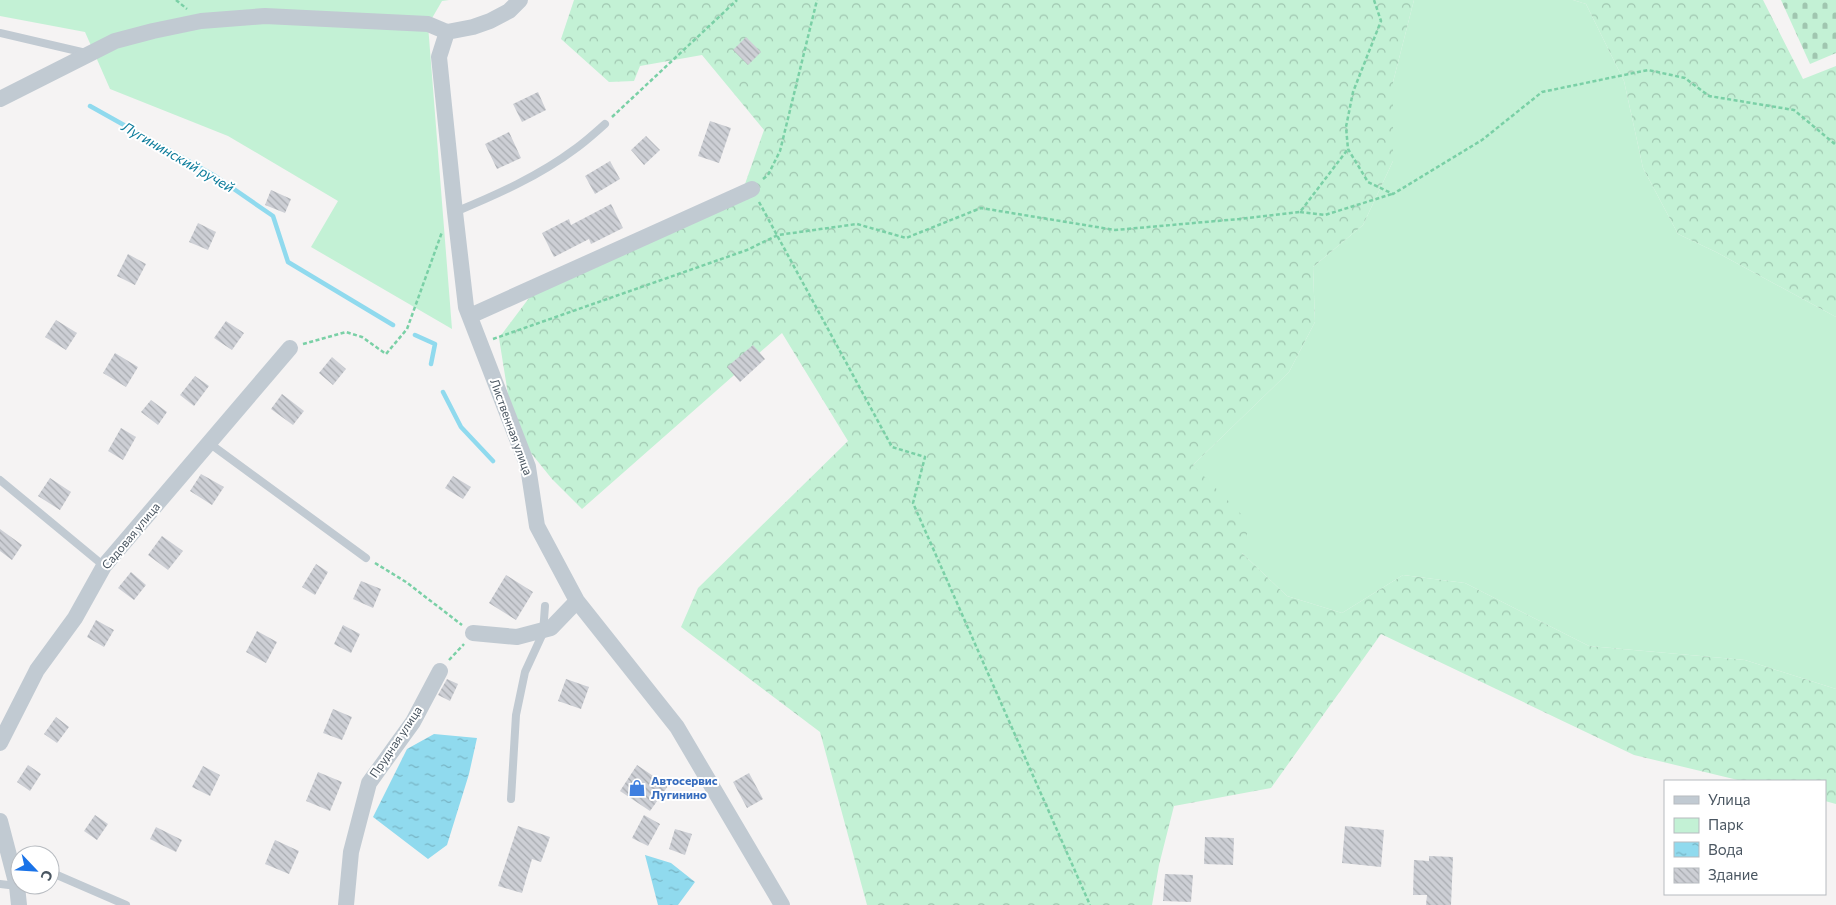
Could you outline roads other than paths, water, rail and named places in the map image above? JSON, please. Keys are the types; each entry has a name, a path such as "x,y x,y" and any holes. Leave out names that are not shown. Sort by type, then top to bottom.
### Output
{"street":[{"path":"0,99 115,41 201,21 265,16 428,24 446,32 473,27 490,21 509,10 520,0"},
{"name":"Лиственная улица","path":"446,32 439,57 466,307 528,467 537,526 577,601 678,727 782,905"},
{"path":"470,316 752,189"},
{"name":"Садовая улица","path":"0,743 37,670 75,618 104,566 290,348"},
{"path":"473,633 517,637 551,628 577,601"},
{"name":"Прудная улица","path":"346,905 351,852 369,783 412,722 440,671"},
{"path":"0,821 10,847"}],"lane":[{"path":"0,34 90,54"},
{"path":"455,212 536,174 574,150 605,124"},
{"path":"209,443 366,558"},
{"path":"0,480 104,566"},
{"path":"511,799 516,715 525,672 544,630 544,606"},
{"path":"60,876 126,905"}],"water":[{"path":"434,734 477,738 469,774 447,845 428,859 373,817 407,749"},
{"path":"645,855 671,863 695,882 678,905 658,905"}],"waterway":[{"name":"Лугининский ручей","path":"90,106 215,176 273,216 288,262 393,325"},
{"name":"Лугининский ручей","path":"415,335 435,344 431,364"},
{"name":"Лугининский ручей","path":"443,392 461,427 493,461"}],"place":[{"name":"Автосервис Лугинино","path":"637,788"}]}
